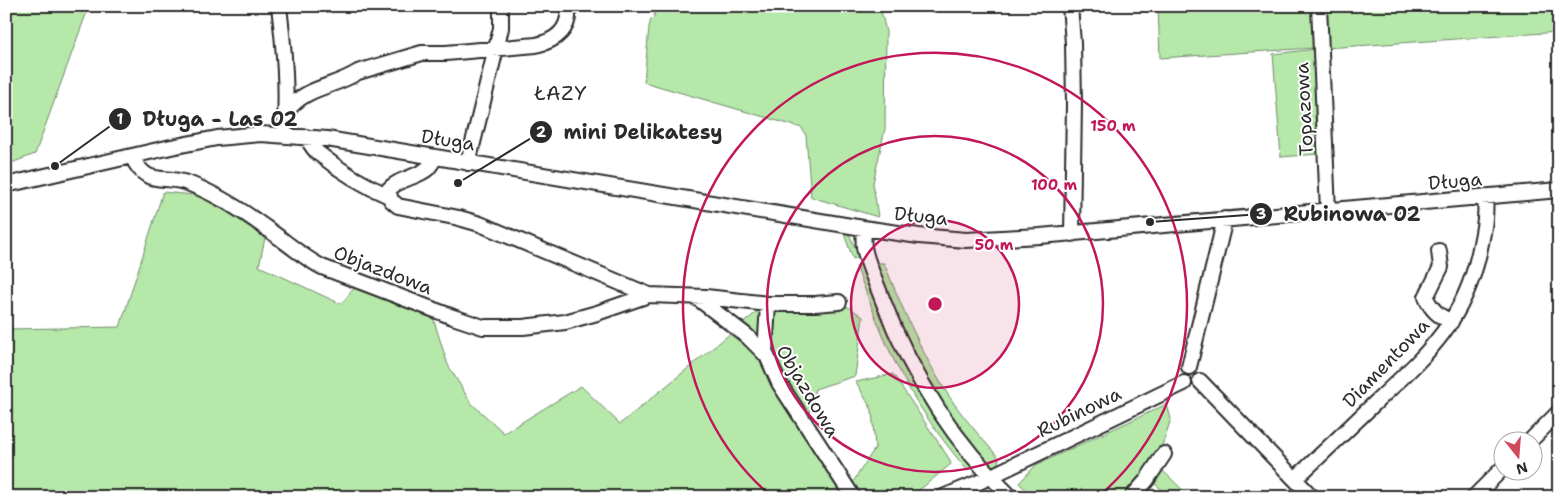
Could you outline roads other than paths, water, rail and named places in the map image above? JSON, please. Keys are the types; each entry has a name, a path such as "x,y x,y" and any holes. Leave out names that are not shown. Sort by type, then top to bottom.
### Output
{"street":[{"path":"279,6 286,68 287,111 284,135"},
{"path":"468,163 501,28 501,6"},
{"path":"287,111 295,101 307,93 349,78 358,72 422,53 536,46 546,43 564,31 568,19 568,6"},
{"path":"1070,6 1074,104 1072,234"},
{"name":"Topazowa","path":"1318,6 1328,211"},
{"name":"Długa","path":"6,185 217,138 261,134 284,135 436,157 588,184 863,228 966,240 1072,234 1559,190"},
{"name":"Objazdowa","path":"306,137 317,152 369,186 389,196 398,206 480,224 650,295 768,304 839,302"},
{"name":"Objazdowa","path":"132,156 143,174 188,183 220,199 248,215 306,259 322,267 483,327 523,327 564,322 598,313 650,295"},
{"path":"389,196 388,190 400,181 428,168 436,157"},
{"path":"369,186 400,181"},
{"name":"Diamentowa","path":"1295,479 1425,356 1440,339 1461,305 1471,281 1485,222 1485,197"},
{"path":"1184,383 1181,375 1189,367 1225,219"},
{"path":"863,228 864,249 893,327 911,365 958,439 1011,497"},
{"path":"1439,252 1441,267 1426,297 1430,307 1439,316 1451,322"},
{"name":"Objazdowa","path":"695,297 747,336 765,354 779,383 853,497"},
{"path":"765,354 768,304"},
{"path":"1189,367 1198,370 1200,381 1312,497"},
{"name":"Rubinowa","path":"943,497 1184,383 1192,386 1200,381"},
{"path":"1541,430 1559,412"},
{"path":"1132,497 1164,454"},
{"path":"1474,497 1492,478"}],"place":[{"name":"Długa - Las 02","path":"55,166"},
{"name":"mini Delikatesy","path":"458,183"},
{"name":"Rubinowa 02","path":"1150,222"}],"district":[{"name":"ŁAZY","path":"561,93"}]}
